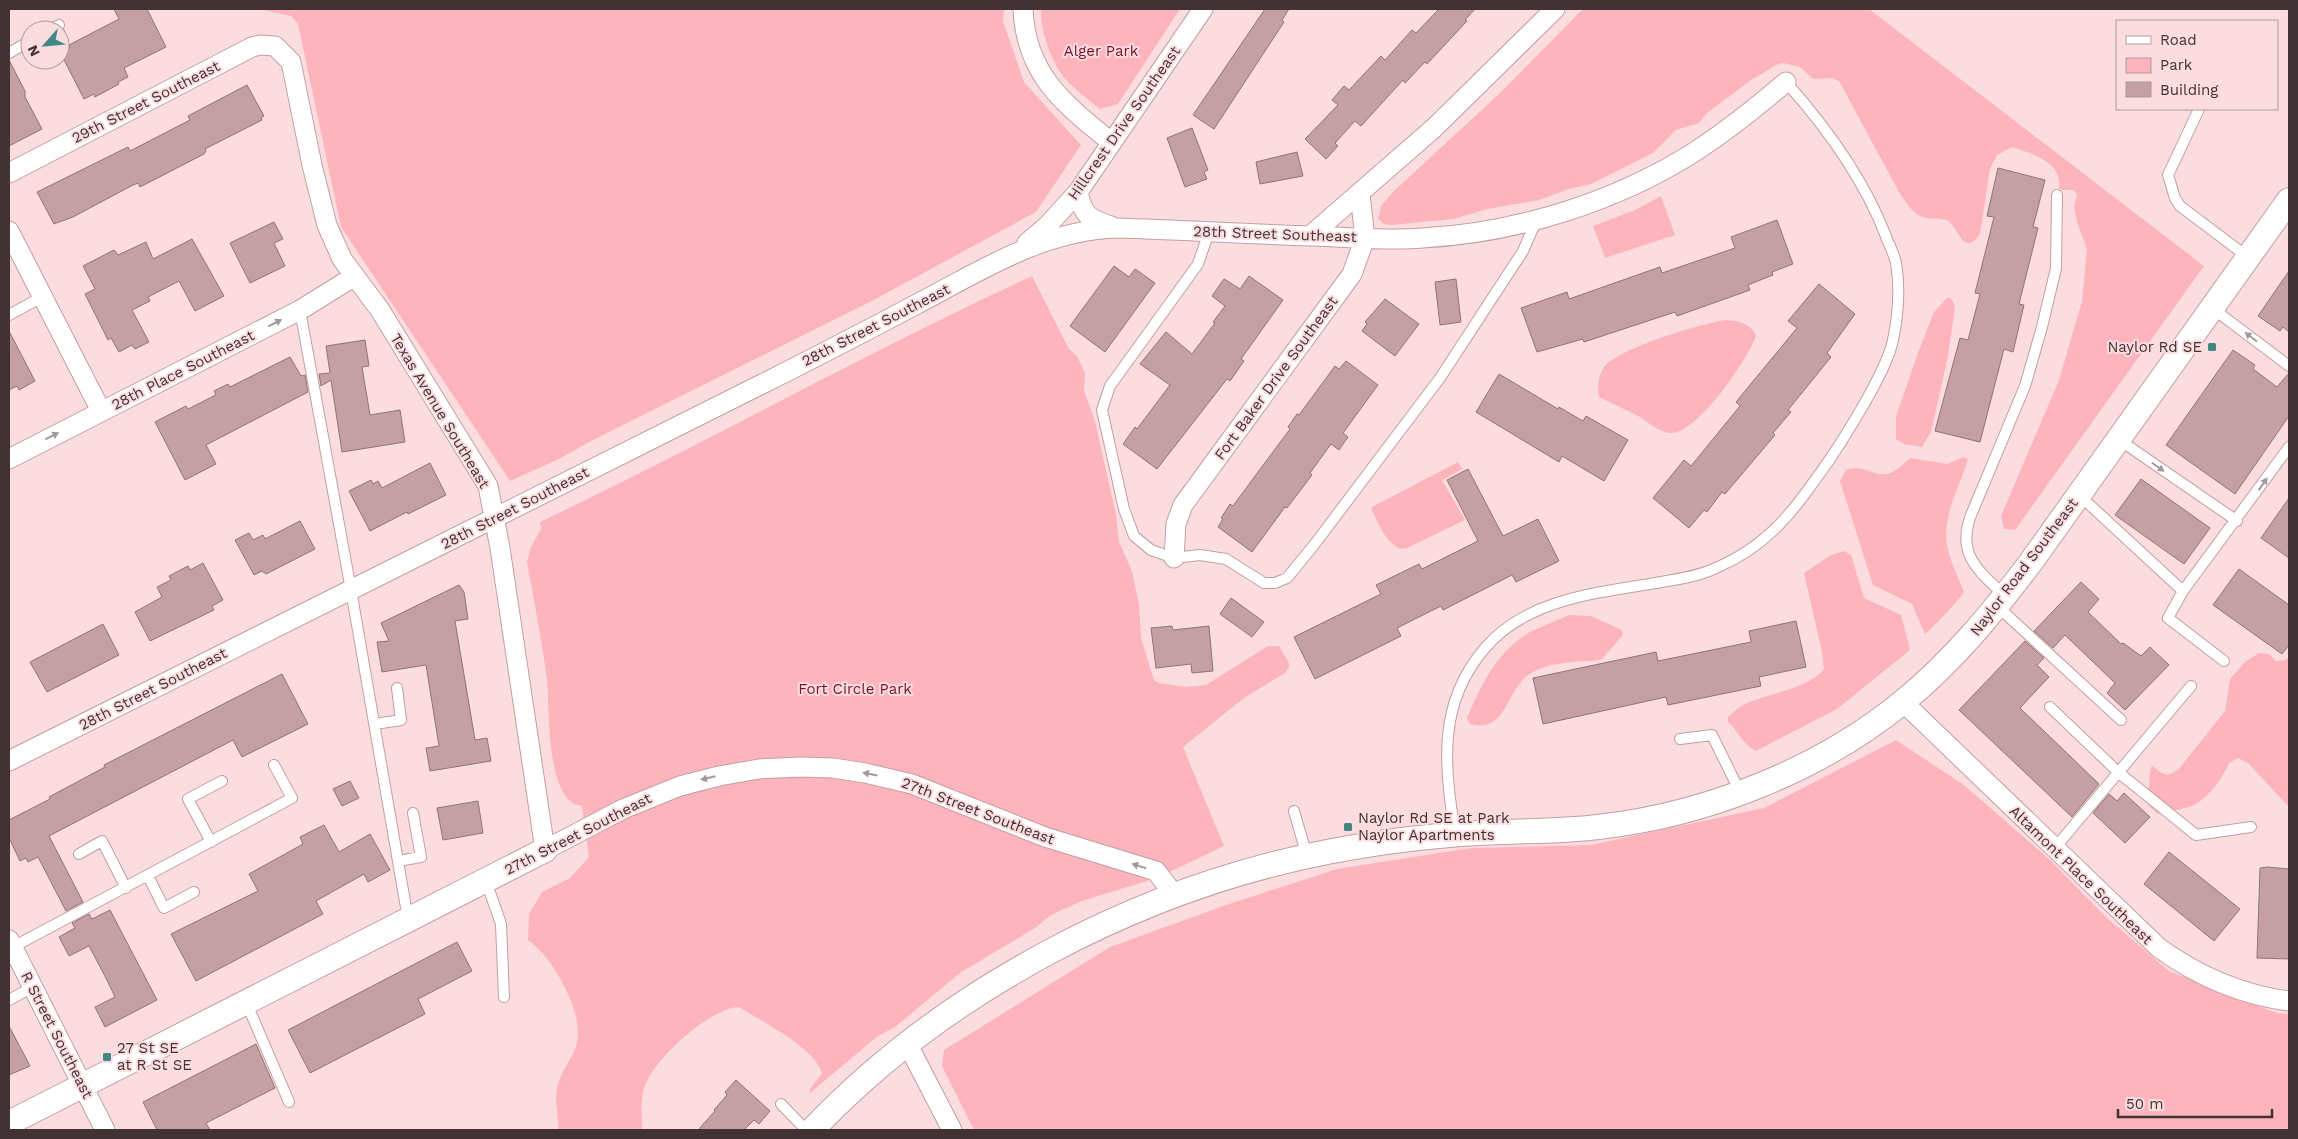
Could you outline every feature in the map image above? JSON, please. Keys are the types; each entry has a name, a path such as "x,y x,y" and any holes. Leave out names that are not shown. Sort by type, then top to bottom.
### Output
{"street":[{"path":"1023,9 1032,54 1050,87 1070,109 1111,142"},
{"name":"Hillcrest Drive Southeast","path":"1016,252 1047,226 1078,192 1203,9"},
{"path":"1310,236 1360,194 1446,116 1555,9"},
{"name":"29th Street Southeast","path":"9,173 252,47 268,44 275,46 284,53"},
{"name":"Texas Avenue Southeast","path":"284,53 294,70 312,166 327,225 342,259 380,310 488,486 495,519 545,850"},
{"name":"28th Street Southeast","path":"9,761 495,519 860,334 1016,252 1057,237 1093,229 1117,228 1365,238 1422,238 1463,234 1538,219 1602,197 1676,163 1728,129 1786,82"},
{"path":"1078,192 1082,209 1090,219 1117,228"},
{"name":"Fort Baker Drive Southeast","path":"1174,558 1176,524 1183,506 1352,274 1365,238 1360,194"},
{"name":"Naylor Road Southeast","path":"812,1130 859,1084 962,1005 1036,960 1109,923 1174,896 1257,869 1307,856 1404,839 1568,830 1614,825 1688,810 1740,792 1807,763 1846,740 1903,702 1963,645 2001,601 2079,495 2289,200"},
{"path":"9,231 101,412"},
{"name":"28th Place Southeast","path":"9,458 300,310 355,276"},
{"name":"Altamont Place Southeast","path":"1903,702 2139,930 2172,957 2198,972 2234,988 2289,1001"},
{"name":"27th Street Southeast","path":"9,1123 486,881 629,806 686,784 719,776 759,769 833,768 912,784 1038,835 1156,871 1174,896"},
{"name":"R Street Southeast","path":"10,943 106,1130"},
{"path":"908,1045 952,1130"}],"lane":[{"path":"1455,835 1446,747 1451,710 1464,678 1486,647 1511,625 1533,612 1559,602 1586,595 1690,577 1715,569 1739,557 1768,537 1792,512 1835,450 1878,378 1893,342 1898,300 1896,262 1879,219 1854,172 1819,119 1786,82"},
{"path":"2199,110 2168,175 2175,198 2180,206 2249,258"},
{"path":"2058,195 2056,268 2042,327 2025,386 1971,515 1965,536 1969,555 1976,568 2001,601 2121,720"},
{"path":"1209,232 1198,264 1110,386 1102,410 1124,509 1134,536 1151,550 1174,558 1200,555 1226,559 1264,583 1275,583 1287,578 1314,545 1440,378 1523,251 1538,219"},
{"path":"9,314 42,297"},
{"path":"2212,308 2289,366"},
{"path":"300,310 352,590 408,920"},
{"path":"2118,439 2236,521"},
{"path":"2224,661 2168,618 2184,591 2289,447"},
{"path":"2079,495 2184,591"},
{"path":"2054,849 2191,686"},
{"path":"375,724 401,720 397,688"},
{"path":"2050,707 2118,772 2196,835 2251,827"},
{"path":"1680,739 1712,736 1740,792"},
{"path":"10,943 126,888 292,798 274,765"},
{"path":"211,842 188,799 222,781"},
{"path":"1294,811 1307,856"},
{"path":"398,861 421,857 413,813"},
{"path":"78,854 102,841 126,888"},
{"path":"148,876 164,908 194,892"},
{"path":"486,881 501,924 504,997"},
{"path":"9,1000 33,987"},
{"path":"246,1002 289,1102"},
{"path":"781,1104 806,1130"}],"green space":[{"path":"259,9 1004,9 1003,21 1024,82 1081,145 1036,212 870,302 591,441 559,459 510,481 341,227 298,24 291,16"},
{"name":"Alger Park","path":"1041,9 1180,9 1118,104 1100,109 1062,75 1050,52 1044,34"},
{"path":"1583,9 1869,9 2204,266 2015,530 2004,529 2001,516 2059,380 2082,301 2087,249 2077,222 2074,207 2077,194 2073,190 2062,190 2059,188 2059,179 2051,165 2028,152 2012,147 1997,155 1990,169 1980,234 1974,241 1965,242 1946,220 1922,217 1908,205 1900,194 1839,81 1832,78 1813,79 1800,67 1783,63 1776,65 1750,81 1707,113 1699,123 1676,130 1653,153 1591,184 1569,189 1539,200 1488,209 1453,219 1392,225 1384,224 1378,219 1381,206 1394,191 1499,94"},
{"path":"1661,196 1675,235 1605,258 1593,226 1635,210"},
{"name":"Fort Circle Park","path":"1032,276 1069,349 1077,356 1085,373 1084,391 1095,421 1116,515 1119,542 1132,571 1139,604 1141,638 1154,680 1159,683 1185,687 1206,685 1268,646 1279,646 1289,663 1285,673 1244,698 1183,747 1224,846 1157,878 1082,901 1051,915 1035,928 960,973 895,1027 878,1036 810,1093 810,1089 822,1073 817,1063 798,1044 739,1007 712,1016 684,1037 659,1063 644,1088 642,1130 558,1130 557,1088 576,1046 578,1033 572,1003 557,973 538,948 528,940 529,914 542,892 570,878 589,857 582,806 570,801 561,789 555,772 552,752 547,680 527,562 531,547 541,529 540,522 970,305"},
{"path":"1947,298 1951,298 1955,306 1948,356 1931,432 1922,447 1904,444 1896,439 1896,416 1934,312"},
{"path":"1725,320 1747,325 1756,336 1743,362 1720,394 1694,422 1681,430 1670,433 1662,431 1640,417 1599,397 1598,385 1600,374 1604,367 1612,360 1626,352 1661,338 1698,326"},
{"path":"1964,457 1968,459 1949,512 1946,534 1950,557 1964,592 1925,634 1912,604 1873,585 1840,481 1846,470 1852,468 1886,474 1896,470 1910,458 1947,464"},
{"path":"1458,462 1462,469 1442,480 1465,520 1407,548 1400,549 1395,546 1383,532 1372,511 1372,507"},
{"path":"1844,551 1851,555 1864,598 1901,615 1910,650 1837,709 1756,751 1744,742 1728,722 1728,717 1741,706 1752,701 1807,682 1824,669 1822,652 1804,573 1831,555"},
{"path":"1569,615 1591,616 1622,630 1623,635 1601,660 1557,664 1533,672 1517,687 1500,716 1492,722 1483,725 1470,724 1467,718 1484,681 1508,649 1530,632"},
{"path":"2259,653 2269,654 2276,661 2285,660 2289,657 2289,807 2248,763 2238,758 2229,763 2218,782 2202,800 2189,807 2158,814 2149,806 2146,797 2152,765 2160,772 2168,775 2178,770 2225,711 2230,679 2245,662"},
{"path":"1896,740 1964,785 2049,859 2106,917 2169,971 2277,1013 2289,1014 2289,1130 974,1130 942,1066 944,1050 1110,947 1226,905 1337,869 1471,848 1591,845 1764,808"}],"building":[{"path":"114,9 147,9 166,47 124,68 128,77 118,82 119,84 95,97 94,94 84,99 69,70 70,44 119,19"},
{"path":"1265,9 1289,9 1282,20 1284,22 1214,129 1193,115"},
{"path":"1439,9 1475,9 1465,20 1467,21 1427,64 1425,62 1405,83 1403,80 1361,126 1355,121 1335,143 1338,146 1326,159 1305,139 1338,105 1332,100 1344,86 1349,90 1381,56 1385,60 1412,30 1416,33"},
{"path":"9,60 25,91 25,97 42,129 9,146"},
{"path":"247,85 264,116 261,118 262,120 205,149 204,154 140,187 138,183 133,185 73,217 54,224 37,192 128,147 130,151 190,120 188,116"},
{"path":"1192,128 1208,170 1204,172 1207,179 1185,187 1167,138"},
{"path":"1297,152 1303,176 1260,184 1256,162"},
{"path":"1998,168 2045,180 2033,227 2038,228 2019,304 2024,305 2013,352 2004,349 1980,442 1935,431 1960,338 1968,340 1980,294 1975,293 1994,217 1987,216"},
{"path":"1777,220 1793,264 1772,272 1773,275 1748,285 1750,290 1677,316 1675,312 1584,342 1583,339 1537,352 1521,308 1567,292 1569,299 1660,267 1662,273 1735,248 1731,237"},
{"path":"274,222 283,239 274,243 285,266 250,283 230,243"},
{"path":"192,239 224,296 195,311 179,281 148,297 150,301 132,310 149,342 135,349 132,345 119,352 111,338 108,340 85,294 95,289 83,266 114,250 118,255 146,242 153,259"},
{"path":"1114,266 1129,277 1135,269 1155,283 1105,352 1070,326"},
{"path":"2289,271 2289,332 2283,327 2280,331 2258,316"},
{"path":"1249,276 1283,300 1241,359 1244,361 1230,381 1227,379 1157,469 1123,444 1135,427 1137,429 1170,385 1140,364 1166,332 1192,354 1225,306 1212,296 1224,279 1240,289"},
{"path":"1456,279 1461,322 1440,325 1435,282"},
{"path":"1819,284 1855,314 1827,353 1831,357 1788,410 1791,412 1773,433 1775,435 1725,494 1722,492 1707,512 1704,510 1689,528 1653,498 1684,460 1691,466 1740,406 1736,402 1797,328 1788,321"},
{"path":"1385,299 1419,324 1395,356 1362,331 1367,324 1365,322"},
{"path":"9,331 35,381 19,390 17,386 9,390"},
{"path":"365,340 369,366 362,367 370,415 400,410 405,442 342,452 331,380 321,386 319,374 330,373 326,346"},
{"path":"2233,350 2255,365 2253,369 2277,387 2289,373 2289,416 2235,494 2166,445"},
{"path":"290,357 301,376 305,375 308,392 206,445 216,464 185,480 155,422 186,406 188,409 216,395 214,391 228,384 230,387"},
{"path":"1346,361 1378,385 1343,433 1348,437 1339,450 1331,444 1310,473 1312,475 1287,508 1285,507 1252,552 1218,527 1223,519 1221,518 1230,504 1233,506 1290,429 1288,427 1297,414 1299,415 1335,366 1339,369"},
{"path":"1499,374 1558,409 1559,407 1583,421 1586,416 1628,440 1604,481 1562,456 1559,462 1476,412"},
{"path":"430,463 446,495 370,531 349,491 371,480 373,484 378,481 382,488"},
{"path":"1468,469 1503,536 1538,519 1559,561 1516,582 1512,575 1443,610 1441,606 1397,628 1401,636 1315,679 1294,637 1381,594 1376,585 1419,564 1422,569 1478,541 1447,480"},
{"path":"2141,479 2210,528 2184,564 2115,515"},
{"path":"2289,498 2289,558 2261,538"},
{"path":"300,521 315,549 266,574 262,571 254,575 235,540 249,533 253,540 263,535 265,539"},
{"path":"203,563 223,600 212,606 214,610 150,641 135,612 162,597 157,587 171,580 169,576 188,566 190,570"},
{"path":"2239,569 2289,605 2289,645 2282,654 2213,605"},
{"path":"2081,582 2099,599 2088,612 2121,644 2123,643 2141,656 2150,647 2169,665 2125,710 2107,693 2115,683 2065,635 2053,648 2034,631"},
{"path":"459,585 464,592 468,619 455,621 475,740 487,738 491,761 430,771 426,748 439,746 426,665 382,672 377,642 389,641 381,623"},
{"path":"1231,598 1264,622 1252,637 1220,614"},
{"path":"1796,621 1806,667 1759,677 1761,686 1668,705 1666,697 1543,724 1533,678 1656,652 1658,661 1751,642 1749,631"},
{"path":"103,624 119,655 47,692 30,662"},
{"path":"1172,626 1173,630 1209,626 1213,671 1192,673 1191,664 1156,668 1151,628"},
{"path":"2025,641 2044,658 2037,665 2049,677 2020,708 2099,784 2072,817 1959,710"},
{"path":"282,674 308,724 242,757 233,740 49,836 83,902 66,911 38,857 28,862 26,858 20,861 9,838 9,820 50,799 49,797 105,767 104,765"},
{"path":"350,781 359,798 342,806 333,789"},
{"path":"2124,793 2150,817 2125,843 2093,813 2109,794 2117,801"},
{"path":"478,801 483,833 443,840 437,808"},
{"path":"324,825 339,852 370,834 390,870 368,882 364,874 316,901 323,914 196,981 171,934 258,891 249,874 303,844 300,837"},
{"path":"2169,852 2240,909 2214,941 2144,884"},
{"path":"2260,868 2289,869 2289,959 2257,958"},
{"path":"110,910 157,1000 105,1027 95,1007 115,997 107,980 89,946 69,956 59,937 75,928 72,923 89,914 92,919"},
{"path":"457,942 472,971 418,999 425,1014 310,1073 288,1030"},
{"path":"9,1026 30,1066 9,1075"},
{"path":"256,1044 275,1088 206,1123 210,1130 157,1130 143,1102"},
{"path":"736,1080 770,1111 759,1124 754,1120 744,1130 698,1130 715,1111 727,1095 725,1092"}],"place":[{"name":"Naylor Rd SE","path":"2212,347"},
{"name":"Naylor Rd SE at Park Naylor Apartments","path":"1348,827"},
{"name":"27 St SE at R St SE","path":"107,1057"}]}
